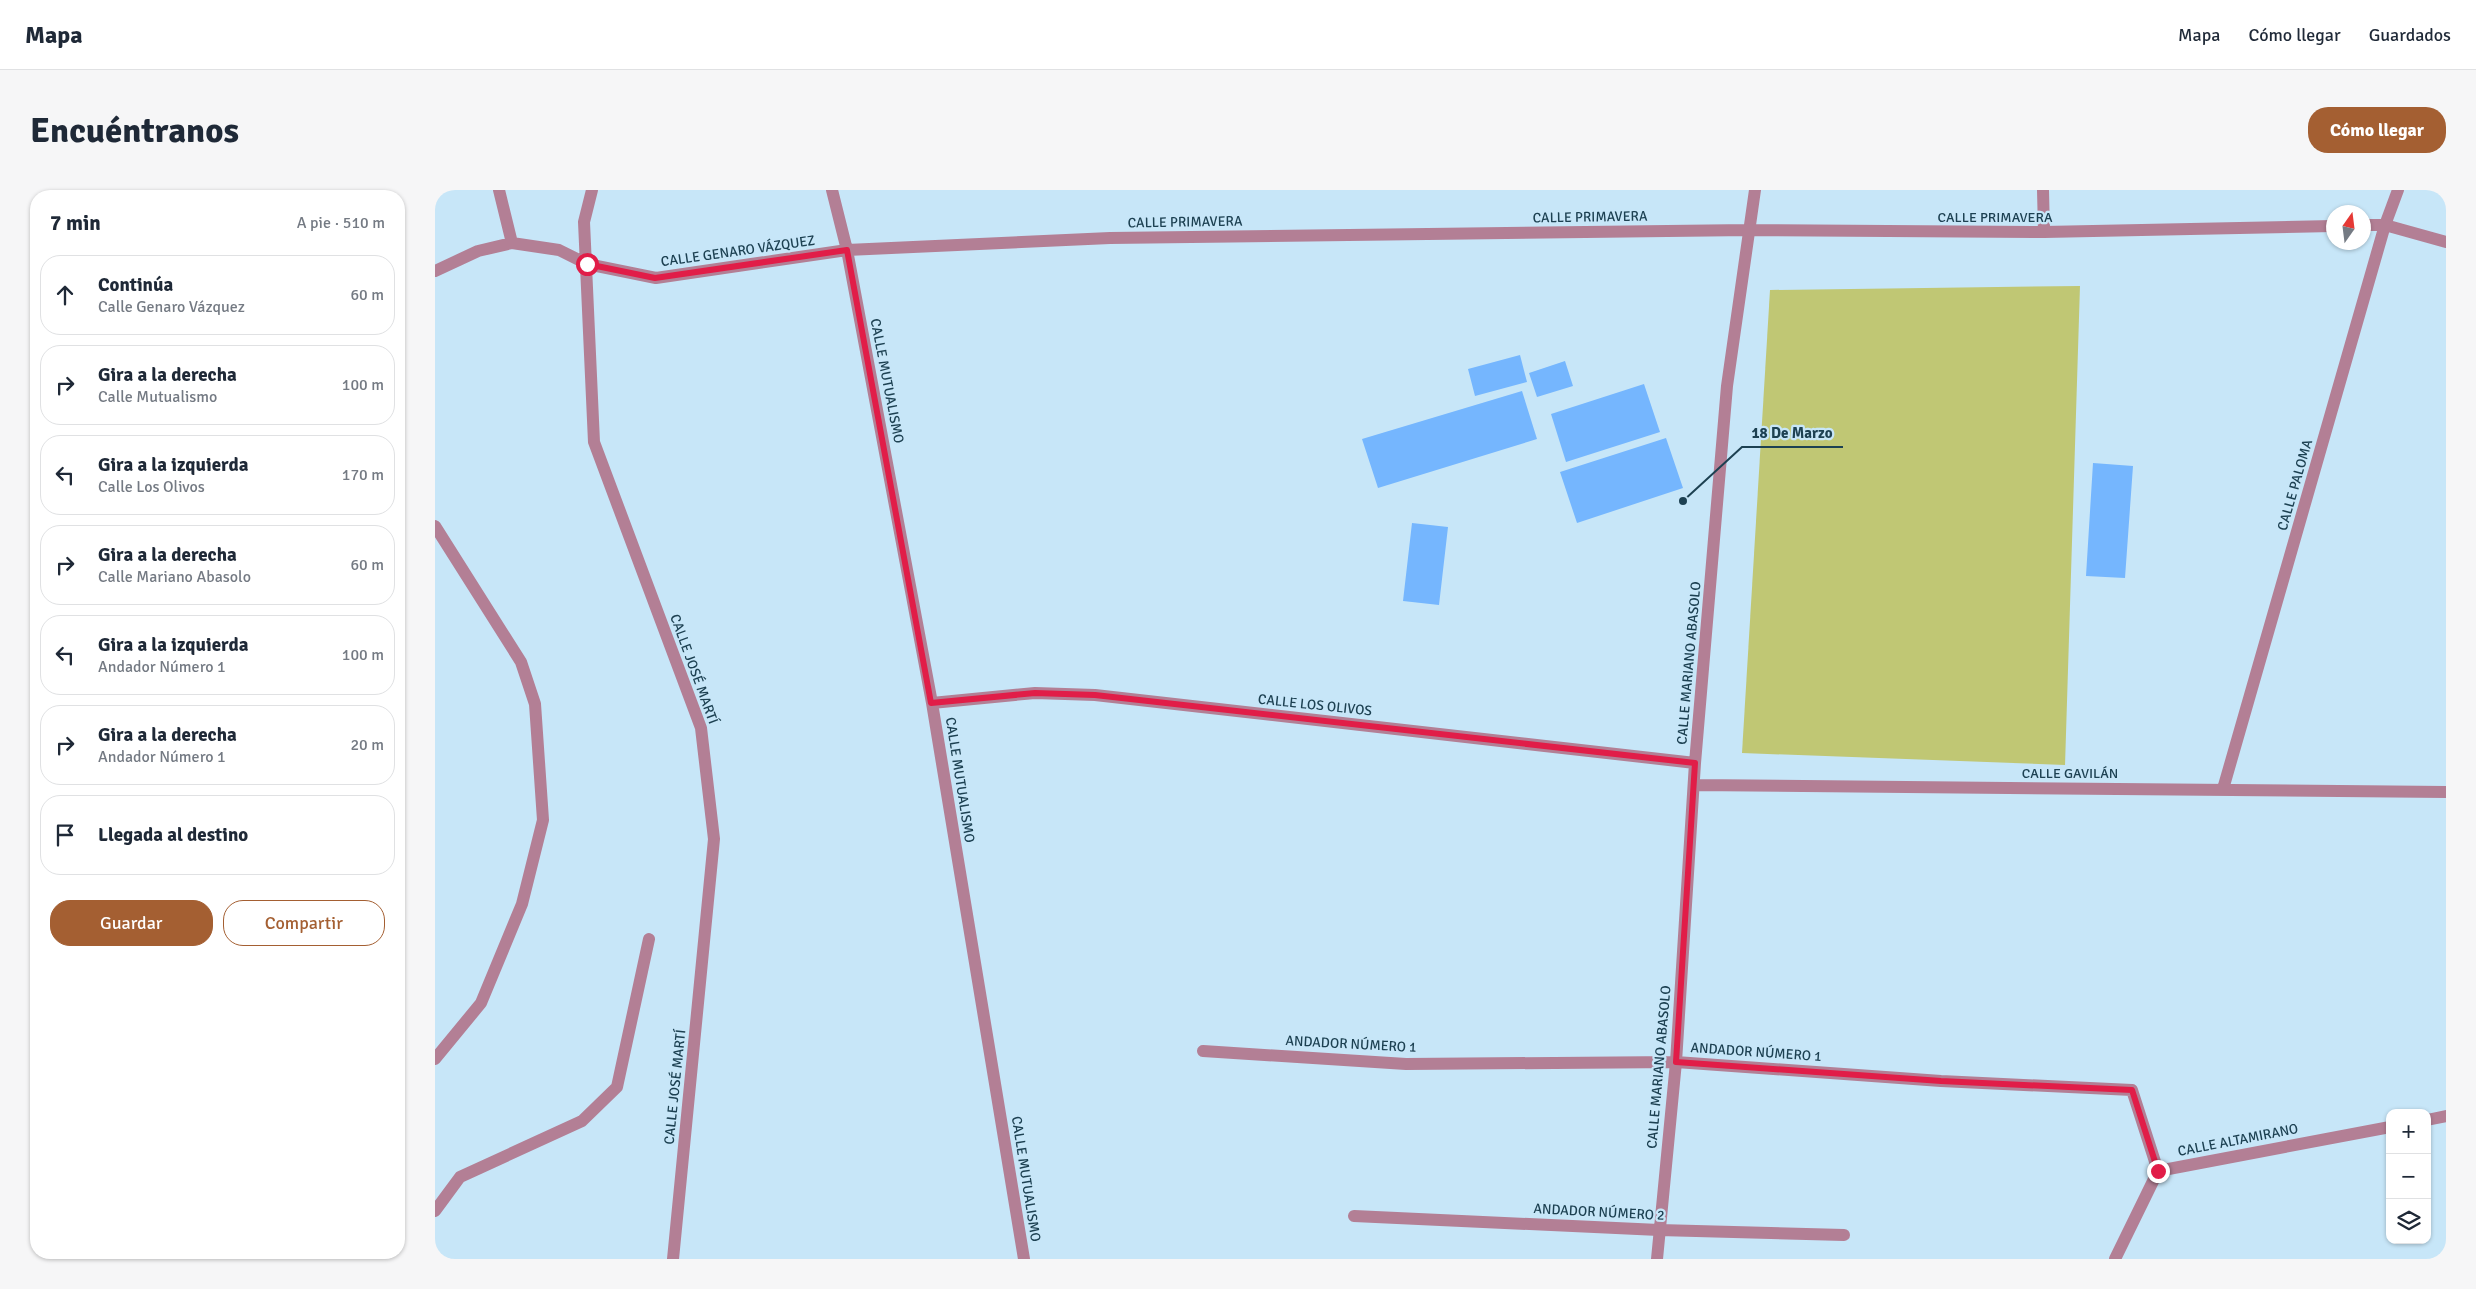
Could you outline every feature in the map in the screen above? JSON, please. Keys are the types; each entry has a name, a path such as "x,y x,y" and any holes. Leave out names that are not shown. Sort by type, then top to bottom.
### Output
{"street":[{"path":"499,190 512,243"},
{"name":"CALLE JOSÉ MARTÍ","path":"592,190 584,222 594,442 701,728 714,839 673,1259"},
{"name":"CALLE MUTUALISMO","path":"832,190 847,250 931,703 1024,1259"},
{"name":"CALLE MARIANO ABASOLO","path":"1657,1259 1676,1062 1695,763 1727,386 1755,190"},
{"path":"2043,190 2044,232"},
{"name":"CALLE PALOMA","path":"2223,789 2385,225 2398,190"},
{"path":"2371,225 2385,225 2446,242"},
{"name":"CALLE PRIMAVERA","path":"847,250 1110,238 1749,230 2044,232 2326,226"},
{"name":"CALLE GENARO VÁZQUEZ","path":"435,271 479,251 512,243 559,250 587,264 655,278 847,250"},
{"path":"435,526 521,662 535,704 543,820 523,904 481,1003 435,1058"},
{"name":"CALLE LOS OLIVOS","path":"931,703 1035,693 1095,695 1695,763"},
{"name":"CALLE GAVILÁN","path":"1694,785 2446,792"},
{"path":"435,1212 460,1177 582,1121 617,1087 649,939"},
{"name":"ANDADOR NÚMERO 1","path":"1203,1051 1406,1064 1676,1062 1941,1081 2132,1090 2158,1171"},
{"path":"2431,1119 2446,1116"},
{"name":"CALLE ALTAMIRANO","path":"2158,1171 2386,1128"},
{"path":"2115,1259 2158,1171"},
{"name":"ANDADOR NÚMERO 2","path":"1354,1216 1659,1230 1843,1235"}],"green space":[{"path":"2080,286 2065,765 1742,753 1770,290"}],"building":[{"path":"1520,355 1527,382 1475,396 1468,369"},
{"path":"1565,361 1573,386 1537,397 1529,373"},
{"path":"1644,384 1660,432 1566,462 1551,414"},
{"path":"1522,391 1537,439 1378,488 1362,439"},
{"path":"1666,438 1683,488 1577,523 1560,472"},
{"path":"2093,463 2133,466 2125,578 2086,576"},
{"path":"1412,523 1448,527 1439,605 1403,601"}],"place":[{"name":"18 De Marzo","path":"1683,501"}],"route":[{"path":"587,264 655,278 847,250 931,703 1035,693 1095,695 1695,763 1676,1062 1941,1081 2132,1090 2158,1171"}]}
